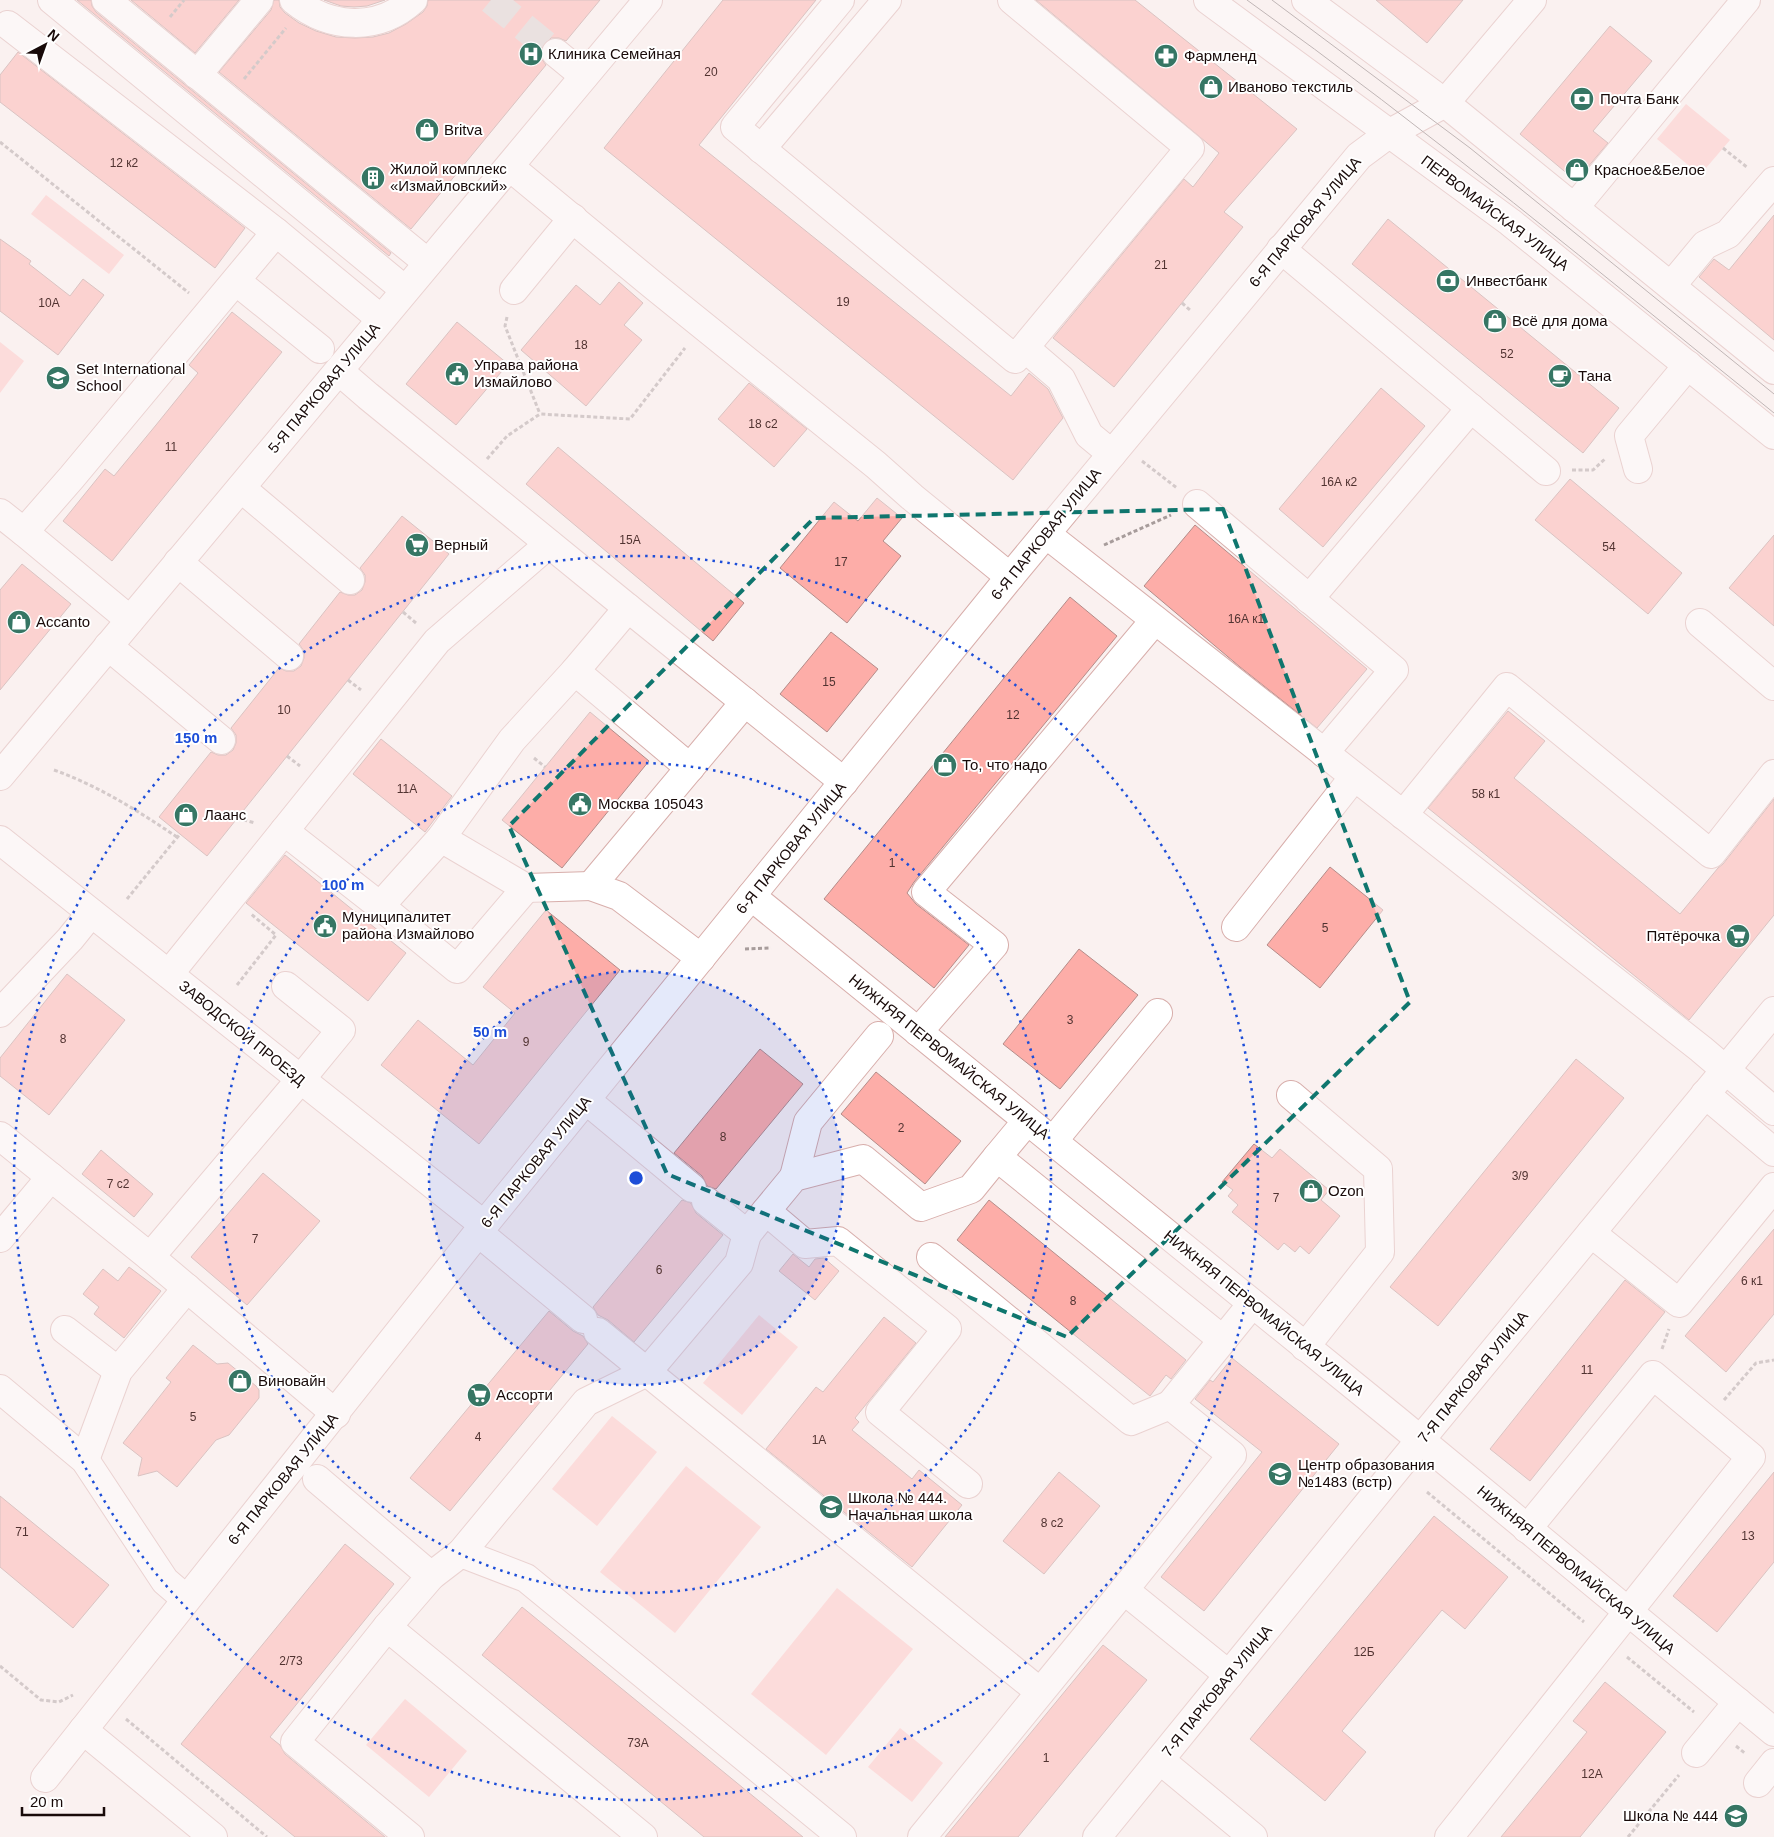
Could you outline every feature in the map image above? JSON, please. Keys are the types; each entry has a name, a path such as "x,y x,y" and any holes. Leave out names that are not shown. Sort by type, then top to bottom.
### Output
{"street":[{"path":"52,0 405,290"},
{"path":"106,0 428,263"},
{"path":"190,69 235,0"},
{"path":"190,69 259,0"},
{"path":"294,0 307,10 324,18 352,24 372,22 386,18 413,0"},
{"name":"5-Я ПАРКОВАЯ УЛИЦА","path":"0,776 648,0"},
{"path":"840,0 735,127 1015,360 1190,148 1012,0"},
{"name":"ПЕРВОМАЙСКАЯ УЛИЦА","path":"1208,0 1510,222 1774,435"},
{"path":"1306,0 1445,103 1774,370"},
{"name":"6-Я ПАРКОВАЯ УЛИЦА","path":"45,1778 586,1100 1010,577 1281,249 1359,156 1390,133 1445,103 1532,0"},
{"path":"1574,208 1746,0"},
{"path":"761,149 881,2"},
{"path":"3,27 276,232 381,319"},
{"path":"556,53 584,76"},
{"path":"510,167 876,465 1010,577"},
{"path":"1671,286 1706,246 1728,234 1774,181"},
{"path":"514,290 573,218"},
{"path":"24,532 276,232"},
{"path":"1281,249 1546,470"},
{"path":"236,281 320,349"},
{"path":"1024,348 1061,379 1089,435 1116,449"},
{"path":"1638,469 1629,436 1688,365"},
{"path":"339,371 470,480 844,782"},
{"path":"1309,599 1471,408"},
{"path":"241,488 350,580"},
{"path":"1197,504 1394,670 1324,752"},
{"path":"0,513 130,620"},
{"path":"1046,534 1726,1069 1774,1110"},
{"path":"168,974 437,641 549,544"},
{"path":"178,562 289,656"},
{"path":"380,906 440,838 512,740 575,671 628,608"},
{"path":"918,1032 994,946 926,892 1155,620"},
{"path":"1700,624 1774,686"},
{"path":"108,646 221,740"},
{"path":"575,671 690,768"},
{"path":"1403,815 1507,688 1711,854 1774,774"},
{"path":"591,886 745,702"},
{"path":"1236,927 1354,776"},
{"path":"284,830 458,970 526,888"},
{"path":"440,838 526,888 591,886 619,896 701,958"},
{"name":"ЗАВОДСКОЙ ПРОЕЗД","path":"0,840 300,1080 482,1229 647,1372 1040,1692"},
{"name":"НИЖНЯЯ ПЕРВОМАЙСКАЯ УЛИЦА","path":"751,896 1421,1441 1774,1732"},
{"path":"0,1013 70,939 91,913"},
{"path":"150,1257 341,1030 286,986"},
{"name":"7-Я ПАРКОВАЯ УЛИЦА","path":"1097,1837 1774,1011"},
{"path":"1053,1141 1158,1013"},
{"path":"410,1837 295,1742 431,1576 461,1553 586,1402 647,1372 738,1263 747,1234 794,1177 808,1122 880,1036"},
{"path":"1705,1094 1774,1152"},
{"path":"1291,1095 1378,1169 1380,1252 1305,1347"},
{"path":"586,1100 747,1234"},
{"path":"794,1177 863,1159 921,1207 971,1189 1027,1121"},
{"path":"0,1136 150,1257 336,1414"},
{"path":"997,1157 1223,1340"},
{"path":"0,1238 51,1176"},
{"path":"1591,1233 1679,1303 1774,1187"},
{"path":"766,1211 805,1244 838,1241 947,1329 880,1412 968,1484"},
{"path":"931,1257 1131,1421 1170,1405 1252,1304"},
{"path":"85,1460 118,1371 187,1288"},
{"path":"64,1330 118,1371"},
{"path":"1449,1837 1751,1457 1653,1375 1527,1530"},
{"path":"0,1389 85,1460 165,1581 186,1599"},
{"path":"922,1837 1232,1455 1170,1405"},
{"path":"318,1479 431,1576"},
{"path":"461,1553 526,1578 842,1837"},
{"path":"1124,1590 1230,1675"},
{"path":"387,1628 643,1837"},
{"path":"1696,1753 1738,1702"},
{"path":"83,1730 213,1837"},
{"path":"1160,1760 1253,1837"}],"path":[{"path":"166,22 184,0"},
{"path":"240,84 288,26"},
{"path":"0,142 210,310"},
{"path":"514,290 504,326 540,414"},
{"path":"1182,303 1190,310"},
{"path":"470,480 507,436 540,414 630,419 702,325"},
{"path":"1546,470 1593,470 1629,436"},
{"path":"1116,449 1197,504"},
{"path":"1075,557 1197,504"},
{"path":"54,770 96,787 179,835 127,899"},
{"path":"230,897 276,935 236,985"},
{"path":"1653,1375 1679,1303"},
{"path":"1706,1420 1756,1364 1774,1360"},
{"path":"0,1666 41,1700 59,1702 70,1698 77,1691"},
{"path":"126,1719 267,1837"},
{"path":"1628,1837 1696,1753"}],"highlighted area":[{"path":"1223,509 1410,1002 1067,1337 667,1174 509,826 814,518"}],"shaded area":[{"path":"1686,104 1730,140 1700,175 1657,139"},
{"path":"46,195 124,255 109,274 31,214"},
{"path":"0,342 24,361 0,393"},
{"path":"759,1315 798,1347 742,1415 703,1383"},
{"path":"612,1416 657,1452 597,1526 552,1489"},
{"path":"686,1466 761,1527 675,1633 600,1572"},
{"path":"837,1588 913,1649 826,1755 751,1694"},
{"path":"405,1699 467,1751 429,1797 366,1745"},
{"path":"900,1728 943,1763 912,1802 868,1767"}],"building":[{"path":"77,0 91,0 96,12 391,253 389,256"},
{"path":"131,0 239,0 195,53"},
{"name":"Жилой комплекс «Измайловский»","path":"274,0 279,0 280,7 285,13 299,23 316,31 336,37 355,38 373,37 389,33 423,12 428,0 600,0 566,41 559,38 551,38 544,44 541,58 546,65 411,229 219,72 271,10"},
{"path":"324,0 385,0 367,6 354,7 341,6"},
{"path":"723,0 816,0 699,145 1011,396 1029,373 1048,389 1063,418 1013,480 604,148"},
{"path":"1036,0 1135,0 1297,129 1224,212 1243,227 1114,387 1053,338 1184,179 1193,187 1219,153"},
{"path":"1376,0 1463,0 1427,43"},
{"path":"1610,26 1652,61 1593,131 1608,143 1576,181 1520,134"},
{"path":"18,52 245,228 215,268 0,102 0,75"},
{"path":"1774,215 1774,340 1699,277 1714,259 1729,270"},
{"path":"1388,219 1619,408 1583,453 1352,264"},
{"path":"0,239 31,261 29,264 70,296 83,279 104,295 58,355 0,311"},
{"path":"619,282 643,303 624,325 642,340 586,406 521,350 576,285 600,305"},
{"path":"232,312 282,352 112,561 63,521 105,469 114,476 156,425 198,373 189,365"},
{"name":"Управа района Измайлово","path":"457,322 508,364 456,425 406,384"},
{"path":"749,383 807,429 774,467 718,419"},
{"path":"1381,388 1425,426 1323,547 1279,509"},
{"path":"558,447 744,603 713,641 526,484"},
{"path":"1570,479 1682,573 1648,614 1535,520"},
{"path":"877,498 902,518 883,541 901,556 847,623 780,568 834,502 858,521"},
{"path":"402,516 449,554 207,856 159,817 211,752 218,755 226,755 233,750 236,743 236,735 231,728 279,668 286,671 294,671 301,666 304,651 299,644 340,592 355,595 362,590 365,575 360,568"},
{"path":"1195,525 1367,669 1317,728 1240,667 1144,586"},
{"path":"1774,535 1774,626 1729,588"},
{"path":"22,564 71,604 0,690 0,590"},
{"path":"1070,597 1117,636 914,882 907,893 916,904 969,945 934,988 824,899"},
{"path":"831,632 878,669 827,732 780,694"},
{"path":"1508,711 1545,741 1514,778 1680,914 1723,864 1774,799 1774,915 1689,1020 1428,808"},
{"path":"590,712 649,761 562,868 502,820"},
{"path":"381,739 452,796 425,832 353,774"},
{"name":"Муниципалитет района Измайлово","path":"285,855 406,953 368,1001 246,903"},
{"path":"1330,867 1383,910 1320,988 1267,945"},
{"path":"546,910 620,970 479,1144 381,1065 418,1020 473,1065 515,1013 483,987"},
{"path":"1079,949 1138,995 1060,1089 1003,1044"},
{"path":"67,974 125,1020 49,1115 0,1076 0,1058"},
{"path":"760,1049 803,1084 716,1189 707,1186 702,1176 674,1153"},
{"path":"1576,1059 1624,1098 1438,1326 1390,1287"},
{"path":"876,1072 961,1141 925,1184 841,1114"},
{"path":"1254,1144 1272,1158 1280,1149 1329,1190 1321,1200 1340,1216 1309,1254 1300,1246 1295,1252 1284,1243 1278,1250 1232,1212 1238,1205 1228,1196 1233,1190 1222,1182"},
{"path":"101,1150 153,1194 134,1217 82,1174"},
{"path":"263,1173 320,1221 247,1305 191,1257"},
{"path":"682,1200 691,1203 696,1213 723,1235 634,1342 608,1320 598,1315 593,1307"},
{"path":"989,1200 1186,1360 1171,1379 1166,1375 1150,1396 957,1240"},
{"path":"1774,1229 1774,1314 1726,1372 1685,1336"},
{"path":"793,1254 809,1267 815,1259 824,1258 839,1271 815,1300 779,1271"},
{"path":"129,1267 161,1291 124,1338 94,1314 99,1307 83,1294 103,1269 118,1281"},
{"path":"1625,1280 1665,1312 1530,1481 1490,1449"},
{"path":"549,1311 573,1331 583,1336 588,1344 450,1511 410,1478"},
{"path":"884,1317 916,1343 855,1418 859,1422 852,1430 912,1479 919,1470 962,1505 912,1567 766,1449 816,1387 823,1392"},
{"path":"193,1345 217,1364 228,1363 256,1386 259,1390 259,1398 229,1435 216,1440 177,1487 157,1471 138,1476 142,1458 123,1443 171,1382 166,1378"},
{"name":"Центр образования №1483 (встр)","path":"1232,1358 1339,1444 1204,1611 1161,1577 1262,1452 1195,1399 1210,1380 1213,1382"},
{"path":"1059,1472 1100,1506 1044,1574 1003,1541"},
{"path":"1774,1472 1774,1562 1717,1632 1673,1596"},
{"path":"0,1496 109,1585 73,1628 0,1567"},
{"path":"1434,1516 1508,1577 1465,1629 1442,1610 1342,1731 1366,1752 1325,1801 1250,1739"},
{"path":"345,1544 394,1584 270,1737 280,1745 285,1754 385,1837 295,1837 181,1744"},
{"path":"522,1607 803,1837 704,1837 482,1655"},
{"path":"1103,1645 1147,1680 1018,1837 945,1837"},
{"path":"1605,1682 1666,1732 1580,1837 1501,1837 1587,1732 1573,1721"}],"tunnel":[{"path":"491,0 556,53"}],"tram line":[{"path":"1247,0 1315,49 1448,151 1774,413"},
{"path":"1272,0 1470,148 1774,394"}],"place":[{"name":"Клиника Семейная","path":"531,54"},
{"name":"Фармленд","path":"1166,56"},
{"name":"Иваново текстиль","path":"1211,87"},
{"name":"Почта Банк","path":"1582,99"},
{"name":"Britva","path":"427,130"},
{"name":"Красное&Белое","path":"1577,170"},
{"name":"Жилой комплекс «Измайловский»","path":"373,178"},
{"name":"Инвестбанк","path":"1448,281"},
{"name":"Всё для дома","path":"1495,321"},
{"name":"Управа района Измайлово","path":"457,374"},
{"name":"Тана","path":"1560,376"},
{"name":"Set International School","path":"58,378"},
{"name":"Верный","path":"417,545"},
{"name":"Accanto","path":"19,622"},
{"name":"То, что надо","path":"945,765"},
{"name":"Москва 105043","path":"580,804"},
{"name":"Лаанс","path":"186,815"},
{"name":"Муниципалитет района Измайлово","path":"325,926"},
{"name":"Пятёрочка","path":"1738,936"},
{"name":"Ozon","path":"1311,1191"},
{"name":"Виновайн","path":"240,1381"},
{"name":"Ассорти","path":"479,1395"},
{"name":"Центр образования №1483 (встр)","path":"1280,1474"},
{"name":"Школа № 444. Начальная школа","path":"831,1507"},
{"name":"Школа № 444","path":"1736,1816"}]}
